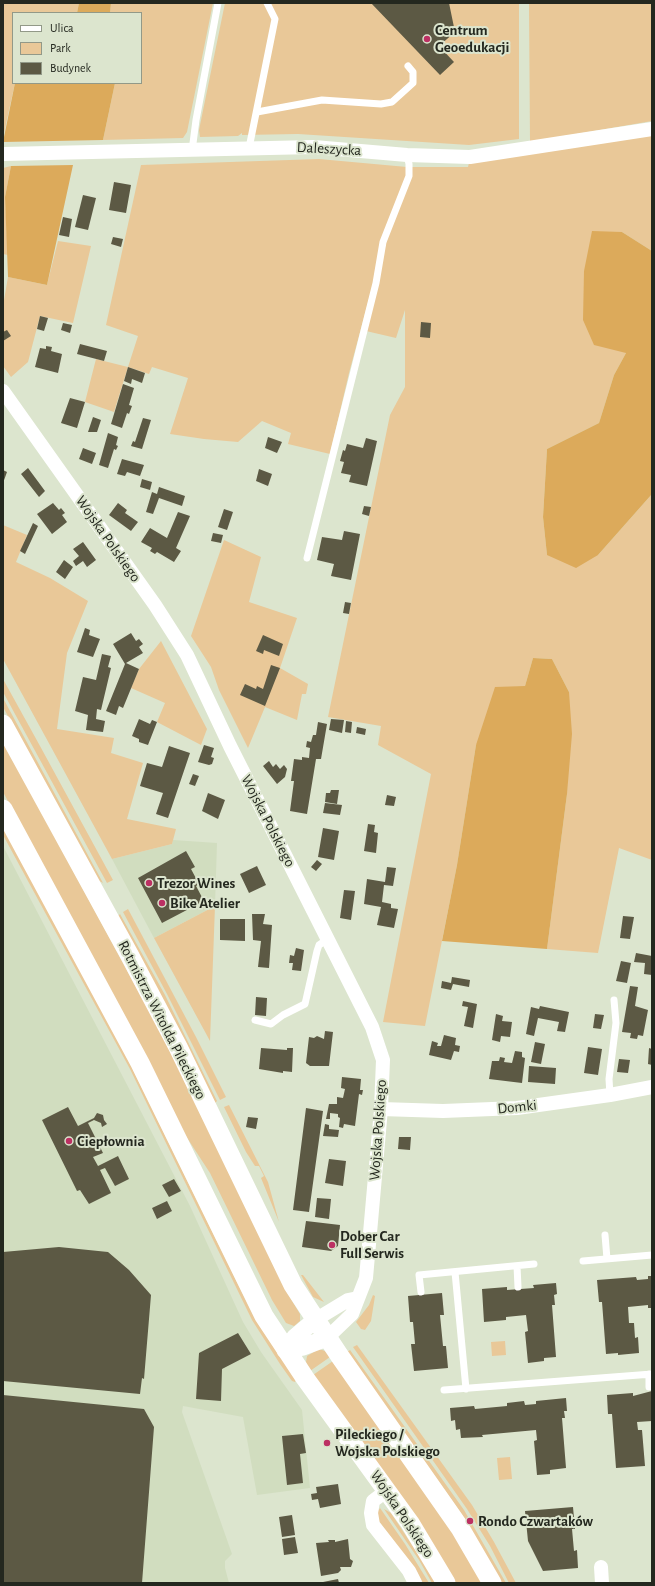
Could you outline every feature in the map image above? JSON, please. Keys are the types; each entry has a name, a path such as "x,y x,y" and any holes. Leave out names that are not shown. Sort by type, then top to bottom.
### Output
{"main road":[{"name":"Rotmistrza Witolda Pileckiego","path":"3,724 178,1047 285,1270 315,1320"},
{"path":"3,809 140,1063 246,1281 267,1322 285,1350"},
{"path":"315,1320 460,1528 492,1583"},
{"name":"Wojska Polskiego","path":"285,1350 410,1523 446,1583"}],"street":[{"name":"Daleszycka","path":"3,154 192,151 314,147 407,155 470,157 652,129"},
{"name":"Wojska Polskiego","path":"3,391 171,628 187,655 230,746 372,1027 383,1060 381,1109 366,1278 352,1314 327,1338 303,1347 285,1350"},
{"name":"Domki","path":"381,1109 443,1111 500,1109 610,1095 652,1086"},
{"path":"285,1350 295,1337 315,1320 348,1300 358,1298"},
{"path":"386,1491 373,1501 371,1513 373,1525 409,1571 415,1583"},
{"path":"601,1567 602,1583"}],"lane":[{"path":"192,151 196,120 218,3"},
{"path":"249,148 275,19 267,3"},
{"path":"257,112 322,100 381,104 392,102 413,82 413,72 408,66"},
{"path":"307,558 376,283 384,242 409,176 410,164 407,155"},
{"path":"254,1020 271,1024 283,1015 305,1004 319,945 328,939"},
{"path":"610,1095 609,1079 616,1023 614,1000"},
{"path":"605,1235 607,1259"},
{"path":"583,1261 652,1255"},
{"path":"421,1292 419,1275 534,1264"},
{"path":"517,1266 518,1287"},
{"path":"455,1272 466,1389"},
{"path":"444,1390 650,1374 649,1387"}],"shaded area":[{"path":"79,3 111,3 110,12 77,12"},
{"path":"15,84 115,84 103,140 3,142"},
{"path":"73,165 47,285 8,277 5,197 11,166"},
{"path":"592,231 622,232 652,251 652,494 598,555 576,568 547,555 543,517 547,449 599,423 614,375 626,353 594,345 583,320 584,271"},
{"path":"533,658 552,659 569,692 572,734 567,794 547,949 442,941 457,865 476,745 495,687 525,686"},
{"path":"173,840 217,843 215,906 154,938 112,859 172,844"},
{"path":"3,846 190,1206 243,1322 261,1352 302,1410 310,1488 257,1495 243,1417 183,1406 182,1412 232,1554 225,1561 225,1568 229,1583 3,1583"}],"green space":[{"path":"3,3 79,3 77,12 12,12 12,84 15,84 3,138"},
{"path":"111,3 213,3 187,132 183,138 103,140 115,84 142,84 142,12 110,12"},
{"path":"225,3 519,3 519,139 469,145 298,134 242,135 242,133 238,136 200,137 199,130"},
{"path":"529,3 652,3 652,121 530,142"},
{"path":"652,131 652,251 622,232 584,271 584,286 626,353 614,375 599,423 547,449 543,517 547,555 598,555 652,494 652,860 619,848 598,953 547,949 567,794 569,692 552,659 533,658 525,686 476,745 457,865 425,1026 383,1022 431,774 378,745 381,726 328,717 390,415 405,387 405,310 396,338 366,331 386,243 412,167 468,167 469,163"},
{"path":"319,159 407,167 406,176 374,280 349,373 330,454 288,444 291,433 262,421 238,442 170,434 188,378 152,367 149,374 128,367 138,336 106,325 141,165"},
{"path":"11,166 5,197 8,255 3,254 3,168"},
{"path":"58,241 91,246 73,323 40,316 28,362 11,377 3,366 3,306 8,277 47,285"},
{"path":"96,359 128,367 114,412 85,402"},
{"path":"3,525 27,535 16,562 50,578 88,601 67,653 57,729 114,738 111,753 143,763 127,819 176,829 172,844 112,859 3,659"},
{"path":"224,540 261,557 249,602 297,618 280,668 308,684 306,694 302,694 297,720 265,707 248,748 219,690 211,667 191,636"},
{"path":"161,641 207,729 201,745 157,722 165,703 131,688 139,669"},
{"path":"3,679 113,880 107,883 3,692"},
{"path":"3,698 103,883 96,879 3,707"},
{"path":"3,741 170,1050 288,1294 300,1314 300,1321 294,1326 286,1323 272,1300 210,1173 180,1127 125,1017 3,792"},
{"path":"3,826 111,1025 255,1319 296,1380 295,1382 292,1381 280,1364 252,1320 130,1069 3,835"},
{"path":"215,906 210,1041 154,938"},
{"path":"128,909 226,1097 220,1100 167,994 123,912"},
{"path":"120,914 165,995 217,1101 215,1103 118,916"},
{"path":"229,1105 268,1182 279,1222 261,1178 264,1176 259,1166 255,1166 246,1152 224,1107"},
{"path":"301,1275 303,1275 324,1302 313,1297"},
{"path":"373,1295 375,1296 371,1321 365,1330 361,1329 356,1322 369,1305"},
{"path":"505,1341 506,1355 492,1356 491,1342"},
{"path":"357,1345 472,1505 516,1583 509,1583 490,1546 467,1509 353,1347"},
{"path":"319,1349 325,1351 330,1357 310,1371 306,1362 307,1356"},
{"path":"350,1350 464,1510 506,1583 501,1583 461,1513 347,1352"},
{"path":"333,1361 446,1520 483,1583 456,1583 433,1544 313,1375"},
{"path":"510,1457 512,1479 499,1480 497,1458"},
{"path":"380,1508 405,1544 429,1583 423,1583 417,1572 378,1520 378,1511"},
{"path":"384,1509 391,1513 437,1583 432,1583 419,1560"}],"building":[{"name":"Centrum Geoedukacji","path":"371,3 449,3 455,32 439,46 454,62 440,75"},
{"path":"114,182 131,185 126,213 109,210"},
{"path":"83,195 96,198 88,230 75,227"},
{"path":"63,217 72,219 69,237 59,235"},
{"path":"113,237 123,239 121,247 111,244"},
{"path":"40,316 48,318 44,331 37,329"},
{"path":"421,322 431,323 430,338 420,337"},
{"path":"63,323 72,325 70,333 61,330"},
{"path":"7,330 11,336 3,341 3,332"},
{"path":"80,344 107,351 104,361 77,354"},
{"path":"46,346 52,347 51,351 62,354 58,373 35,367 40,348 46,349"},
{"path":"128,367 145,373 142,383 132,379 131,384 124,381"},
{"path":"123,384 134,388 129,405 132,406 129,414 127,413 122,428 111,424"},
{"path":"70,398 85,402 77,428 61,423"},
{"path":"93,417 101,420 97,432 88,432"},
{"path":"143,418 151,420 142,449 131,446 133,441 135,442"},
{"path":"108,433 118,437 116,445 118,446 116,450 114,449 108,468 99,465"},
{"path":"268,437 282,442 277,453 265,448"},
{"path":"366,438 377,441 367,486 349,482 351,475 341,473 344,462 340,461 343,450 345,451 347,444 363,448"},
{"path":"83,448 96,453 92,464 79,459"},
{"path":"122,459 144,465 140,476 127,472 125,476 117,474"},
{"path":"28,468 45,491 39,497 21,474"},
{"path":"259,469 272,474 268,486 256,481"},
{"path":"3,470 7,472 3,483"},
{"path":"142,479 152,482 150,490 140,487"},
{"path":"159,487 185,496 182,506 159,498 153,514 146,512 152,492 157,494"},
{"path":"53,503 59,510 61,508 65,513 62,515 67,522 52,534 37,514"},
{"path":"118,503 127,510 125,513 138,522 131,531 109,515"},
{"path":"364,506 371,507 369,516 362,514"},
{"path":"224,509 233,512 227,530 218,527"},
{"path":"178,512 190,516 176,548 181,551 174,562 157,552 155,554 150,551 152,548 141,542 150,528 167,538"},
{"path":"33,523 38,526 25,554 20,551"},
{"path":"344,531 360,534 351,580 331,576 334,564 317,560 322,537 342,540"},
{"path":"213,533 223,535 221,543 211,541"},
{"path":"83,542 96,560 87,567 83,561 76,566 73,561 79,556 73,549"},
{"path":"64,560 73,567 65,579 56,572"},
{"path":"345,602 351,603 349,614 343,613"},
{"path":"85,628 90,630 89,635 100,639 93,657 77,652"},
{"path":"131,633 136,641 139,639 143,644 139,647 143,653 126,663 139,669 123,708 119,706 116,715 106,711 125,664 113,644"},
{"path":"263,635 283,644 279,656 264,650 263,654 256,651"},
{"path":"102,654 111,656 108,667 111,668 101,710 97,709 96,719 105,721 103,732 86,730 88,715 75,711 83,677 96,680"},
{"path":"271,665 280,668 265,706 240,695 245,684 256,689 257,686 263,689"},
{"path":"139,719 150,724 152,720 157,722 148,745 139,742 139,739 132,736"},
{"path":"331,719 344,720 342,733 329,730"},
{"path":"346,721 352,722 351,733 345,732"},
{"path":"318,722 327,724 321,759 316,759 307,814 290,811 294,781 291,781 294,759 302,760 302,757 309,758 310,748 306,747 307,741 311,742 313,735 316,735"},
{"path":"357,727 366,729 365,735 356,733"},
{"path":"204,745 214,748 211,757 214,758 212,764 209,765 198,762"},
{"path":"169,746 190,753 168,818 156,814 163,793 140,786 147,763 162,767"},
{"path":"269,761 273,767 276,764 280,769 284,765 287,769 285,777 277,784 263,766"},
{"path":"193,774 199,776 195,786 189,784"},
{"path":"331,790 339,790 337,804 325,802 326,793 330,793"},
{"path":"208,793 225,800 218,819 202,811"},
{"path":"387,795 396,797 394,806 385,805"},
{"path":"325,803 342,805 340,815 323,813"},
{"path":"368,824 375,825 374,832 378,833 376,853 364,851"},
{"path":"323,828 339,831 334,860 318,857"},
{"path":"186,851 195,867 191,869 199,884 196,886 204,901 162,923 138,878"},
{"path":"317,860 322,864 316,871 311,867"},
{"path":"257,866 266,885 249,893 240,874"},
{"path":"387,867 396,868 393,886 384,885 382,902 391,904 391,908 398,909 394,928 377,925 381,907 364,904 367,879 385,882"},
{"path":"344,890 355,891 351,920 340,918"},
{"path":"252,914 265,914 263,924 272,925 269,968 258,967 261,941 253,940"},
{"path":"623,916 634,917 630,939 620,938"},
{"path":"220,919 245,919 245,941 220,940"},
{"path":"296,948 304,950 301,971 292,970 293,963 289,963 290,955 294,956"},
{"path":"636,953 652,956 652,975 644,974 645,963 634,962"},
{"path":"621,961 631,963 627,983 616,981"},
{"path":"452,977 470,980 469,987 453,984 451,990 441,988 442,981 451,983"},
{"path":"630,986 638,987 635,1006 648,1010 643,1036 638,1035 637,1039 630,1038 631,1033 622,1032"},
{"path":"256,997 267,998 266,1016 255,1015"},
{"path":"463,1001 477,1004 473,1028 464,1026 468,1007 462,1006"},
{"path":"540,1006 569,1012 565,1032 557,1031 559,1022 538,1018 534,1036 526,1034 531,1007 539,1009"},
{"path":"496,1014 503,1016 502,1021 512,1022 510,1037 501,1036 500,1042 492,1040"},
{"path":"595,1014 604,1015 601,1029 593,1028"},
{"path":"325,1031 333,1032 329,1066 310,1066 306,1063 309,1037 314,1038 317,1036 324,1039"},
{"path":"444,1035 456,1038 455,1045 460,1046 459,1052 454,1051 451,1060 429,1055 432,1041 438,1043 437,1046 441,1046"},
{"path":"535,1042 545,1044 541,1064 531,1062"},
{"path":"588,1047 602,1049 598,1075 584,1073"},
{"path":"261,1048 287,1050 287,1048 293,1048 292,1072 283,1071 283,1073 259,1069"},
{"path":"649,1048 652,1049 652,1065 648,1064"},
{"path":"515,1051 522,1052 522,1057 525,1058 522,1083 489,1079 492,1061 499,1061 500,1057 505,1058 504,1062 512,1063"},
{"path":"619,1059 630,1060 628,1073 617,1072"},
{"path":"529,1066 556,1068 555,1084 528,1082"},
{"path":"342,1077 361,1079 360,1090 363,1090 362,1095 359,1094 355,1126 344,1124 343,1128 339,1127 340,1118 338,1117 338,1114 330,1113 330,1119 326,1119 329,1104 337,1104 337,1097 343,1098 345,1089 341,1088"},
{"name":"Ciepłownia","path":"68,1107 78,1126 94,1118 97,1113 103,1115 107,1124 102,1127 101,1123 94,1120 88,1123 103,1153 93,1157 98,1166 118,1156 129,1179 115,1186 105,1168 100,1170 111,1193 89,1204 80,1190 77,1191 42,1120"},
{"path":"306,1108 323,1111 309,1212 293,1210"},
{"path":"248,1117 258,1118 256,1129 246,1127"},
{"path":"325,1124 329,1125 329,1129 339,1130 338,1137 323,1136"},
{"path":"399,1137 411,1137 410,1150 398,1149"},
{"path":"329,1159 346,1161 343,1186 325,1183"},
{"path":"174,1179 181,1191 169,1197 162,1185"},
{"path":"317,1198 331,1199 329,1219 315,1217"},
{"path":"167,1201 172,1211 157,1219 152,1208"},
{"path":"306,1221 340,1225 338,1246 331,1251 302,1247"},
{"path":"59,1247 108,1252 129,1270 151,1295 144,1379 142,1378 140,1394 3,1381 3,1252"},
{"path":"648,1276 652,1276 652,1308 648,1308 648,1305 628,1307 629,1323 634,1323 635,1338 638,1337 639,1353 618,1355 618,1353 606,1354 602,1302 599,1302 597,1280 636,1277 637,1280 648,1279"},
{"path":"556,1283 557,1294 554,1295 555,1305 552,1305 556,1357 544,1358 544,1361 528,1363 525,1332 528,1331 526,1315 506,1317 506,1320 484,1322 482,1289 507,1287 507,1290 534,1288 533,1285"},
{"path":"442,1293 444,1315 440,1315 443,1346 446,1346 448,1368 414,1371 411,1344 415,1344 413,1322 410,1322 408,1296"},
{"path":"238,1333 251,1354 222,1369 221,1401 196,1399 199,1353"},
{"path":"652,1391 652,1421 637,1422 638,1430 642,1430 645,1466 616,1468 612,1414 608,1414 607,1395 633,1393 633,1396"},
{"path":"3,1395 144,1409 154,1427 142,1583 3,1583"},
{"path":"566,1398 567,1411 564,1411 565,1418 562,1418 566,1468 550,1470 550,1474 537,1475 534,1441 537,1440 536,1430 482,1435 483,1437 461,1438 460,1429 456,1430 455,1420 451,1421 450,1408 474,1406 475,1409 507,1406 507,1403 524,1401 525,1405 536,1404 536,1401"},
{"path":"303,1434 306,1453 300,1454 303,1483 287,1485 282,1436"},
{"path":"338,1484 341,1504 320,1508 318,1499 312,1500 311,1494 317,1493 316,1487"},
{"path":"573,1507 575,1529 572,1529 574,1551 577,1550 578,1568 543,1571 528,1541 525,1511"},
{"path":"292,1515 295,1535 282,1537 279,1517"},
{"path":"295,1537 298,1553 284,1555 282,1539"},
{"path":"348,1539 350,1559 353,1561 351,1567 340,1567 341,1570 338,1573 321,1576 316,1543 329,1542 328,1540 335,1540 335,1542"},
{"path":"338,1579 339,1583 323,1582"}],"place":[{"name":"Centrum Geoedukacji","path":"427,39"},
{"name":"Trezor Wines","path":"149,883"},
{"name":"Bike Atelier","path":"162,903"},
{"name":"Ciepłownia","path":"69,1141"},
{"name":"Dober Car Full Serwis","path":"332,1245"},
{"name":"Pileckiego / Wojska Polskiego","path":"327,1443"},
{"name":"Rondo Czwartaków","path":"470,1521"}]}
